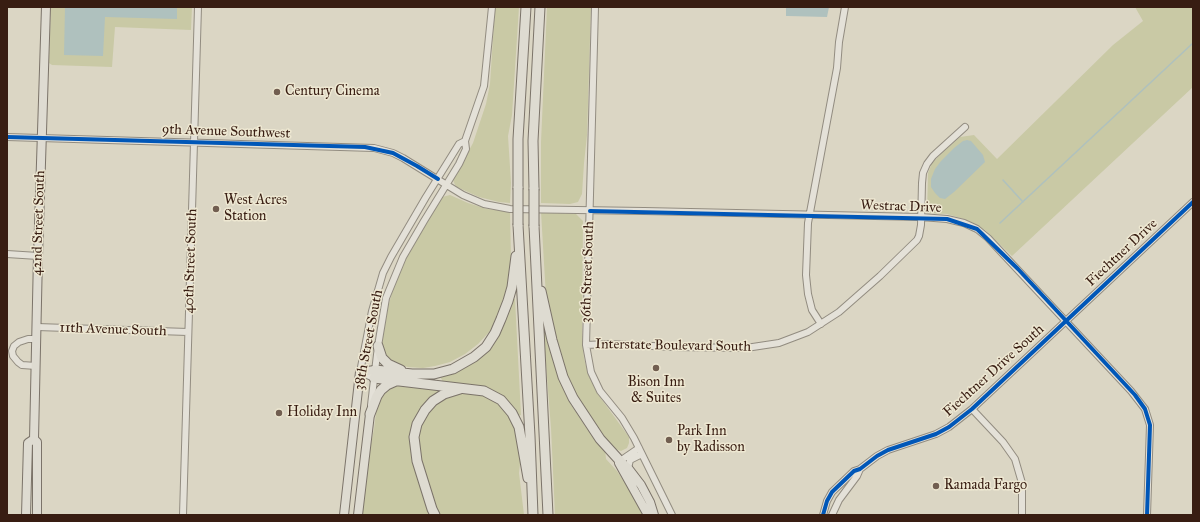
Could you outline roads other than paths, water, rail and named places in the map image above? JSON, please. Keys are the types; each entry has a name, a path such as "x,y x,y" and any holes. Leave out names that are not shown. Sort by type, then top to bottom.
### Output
{"highway":[{"path":"526,7 518,139 518,228 533,515"},
{"path":"540,7 533,141 534,226 548,515"},
{"path":"375,374 434,374 453,369 474,358 486,347 495,333 508,302 512,287 518,228"},
{"path":"535,261 552,340 563,377 585,418 600,439 620,461"},
{"path":"378,346 382,358 388,364 412,374"},
{"path":"375,374 396,380 484,391 501,400 512,413 519,427 525,468 533,498"},
{"path":"370,414 381,390 396,380"},
{"path":"435,515 415,450 414,437 417,424 425,410 433,401 444,394 464,388"}],"main road":[{"name":"42nd Street South","path":"37,515 37,442 34,439 46,7"},
{"path":"360,372 375,374"},
{"name":"38th Street South","path":"344,515 360,372"},
{"name":"38th Street South","path":"359,514 370,414"},
{"name":"42nd Street South","path":"26,515 28,442 34,439"},
{"path":"620,461 628,468 641,485 650,502 654,515"},
{"path":"620,461 619,466 646,513"}],"street":[{"name":"40th Street South","path":"183,515 198,7"},
{"name":"38th Street South","path":"370,414 378,346 386,298 414,239 459,164 466,149 465,141 484,86 492,7"},
{"name":"36th Street South","path":"595,7 586,345 591,372 600,391 622,418 634,438 672,515"},
{"path":"820,324 812,310 808,294 806,275 809,215 837,68 839,42 845,7"},
{"name":"Interstate Boulevard South","path":"586,345 608,344 746,348 779,343 808,332 844,308 913,244 919,236 923,173 927,164 933,156 965,127"},
{"name":"9th Avenue Southwest","path":"7,137 374,148 393,153 403,158 446,185"},
{"name":"38th Street South","path":"360,372 372,312 383,273 391,257 459,144 465,141"},
{"name":"Westrac Drive","path":"446,185 484,204 501,208 921,217 947,219 977,229 1066,320 1135,395 1145,408 1150,425 1147,515"},
{"name":"Fiechtner Drive","path":"1066,320 1193,202"},
{"path":"7,254 38,256"},
{"name":"Fiechtner Drive South","path":"823,515 827,501 832,492 854,472 888,450 933,435 949,427 972,409 1066,320"},
{"name":"11th Avenue South","path":"37,327 188,332"},
{"path":"36,339 28,339 19,342 14,346 12,351 14,358 18,362 36,366"},
{"path":"972,409 1003,442 1015,459 1022,483 1022,515"},
{"path":"620,461 640,451"},
{"path":"628,468 630,460 640,451"},
{"name":"Fiechtner Drive South","path":"832,515 839,500 857,476 860,469"}],"waterway":[{"path":"1000,223 1193,43"},
{"path":"1003,180 1023,202"}],"place":[{"name":"Century Cinema","path":"277,92"},
{"name":"West Acres Station","path":"216,209"},
{"name":"Bison Inn & Suites","path":"656,368"},
{"name":"Holiday Inn","path":"279,413"},
{"name":"Park Inn by Radisson","path":"669,440"},
{"name":"Ramada Fargo","path":"936,486"}]}
